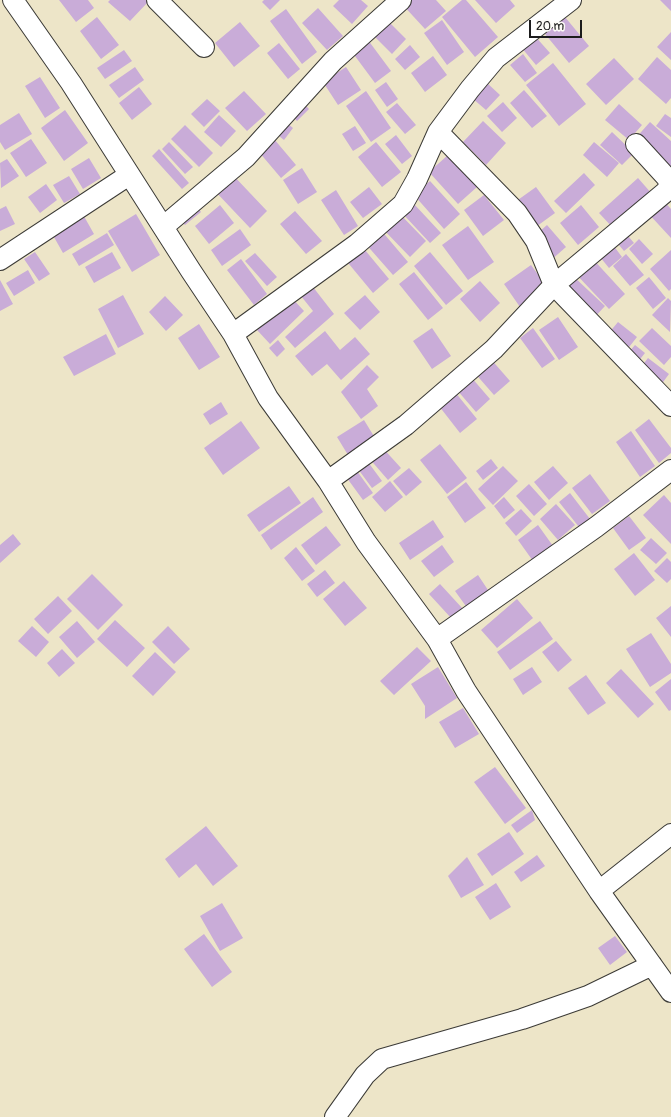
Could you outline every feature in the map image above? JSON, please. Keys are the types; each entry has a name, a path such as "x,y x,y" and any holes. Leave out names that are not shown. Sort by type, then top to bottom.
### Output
{"street":[{"path":"157,0 204,47"},
{"path":"163,227 246,157 333,61 401,0"},
{"path":"233,334 357,244 403,204 417,179 438,132 470,89 496,58 572,0"},
{"path":"18,2 233,334 268,398 328,481 366,542 437,639 466,691 599,891 671,992"},
{"path":"438,132 517,213 536,241 554,285 671,406"},
{"path":"328,481 406,425 494,349 554,285 669,189 668,179 636,144"},
{"path":"0,260 129,175"},
{"path":"437,639 596,527 671,470"},
{"path":"599,891 671,834"},
{"path":"334,1117 364,1075 382,1059 522,1019 588,996 652,965"}],"building":[{"path":"59,0 88,0 94,8 76,22"},
{"path":"110,0 146,0 148,2 130,21 108,2"},
{"path":"264,0 280,0 270,10 262,2"},
{"path":"339,0 361,0 368,6 352,24 333,6"},
{"path":"404,0 436,0 446,11 425,29 401,3"},
{"path":"462,0 466,0 498,37 475,57 442,17"},
{"path":"475,0 510,0 515,6 496,23"},
{"path":"660,0 671,0 671,11"},
{"path":"318,8 343,36 327,50 302,23"},
{"path":"286,9 317,52 302,64 270,21"},
{"path":"97,17 119,45 101,59 80,31"},
{"path":"565,17 589,46 569,63 545,34"},
{"path":"385,18 406,39 392,54 371,33"},
{"path":"442,20 464,52 447,65 424,33"},
{"path":"240,22 260,46 234,67 215,43"},
{"path":"671,32 671,60 657,47"},
{"path":"534,35 550,53 536,65 521,47"},
{"path":"368,40 391,71 375,83 352,52"},
{"path":"279,43 300,69 288,79 267,53"},
{"path":"410,45 420,57 405,70 395,59"},
{"path":"124,50 132,61 105,79 97,68"},
{"path":"523,54 537,73 525,82 510,65"},
{"path":"433,56 447,75 425,92 411,73"},
{"path":"657,57 671,70 671,98 666,104 638,79"},
{"path":"614,58 634,79 606,105 586,84"},
{"path":"553,63 586,104 559,126 526,85"},
{"path":"135,67 144,80 119,98 109,85"},
{"path":"346,67 361,90 338,105 323,82"},
{"path":"40,77 60,108 45,118 25,86"},
{"path":"386,82 398,99 387,107 375,90"},
{"path":"486,82 500,95 486,110 472,98"},
{"path":"139,87 152,104 132,120 119,103"},
{"path":"524,90 547,116 532,128 510,103"},
{"path":"244,91 266,114 247,131 225,108"},
{"path":"366,91 391,128 371,142 346,106"},
{"path":"207,99 220,111 204,127 191,114"},
{"path":"301,101 309,109 297,121 289,112"},
{"path":"503,102 517,118 502,132 487,116"},
{"path":"397,103 416,125 405,134 386,112"},
{"path":"619,104 642,125 629,140 605,120"},
{"path":"65,110 88,143 64,161 41,128"},
{"path":"19,113 32,134 5,150 0,142 0,125"},
{"path":"665,114 671,118 671,137 656,126"},
{"path":"219,115 236,131 221,147 204,132"},
{"path":"283,120 293,128 284,140 274,132"},
{"path":"483,121 506,143 486,165 463,142"},
{"path":"650,122 671,141 671,173 634,140"},
{"path":"185,125 213,153 199,167 171,139"},
{"path":"355,126 366,143 353,151 342,134"},
{"path":"612,132 634,153 622,165 600,145"},
{"path":"396,135 412,156 402,164 385,144"},
{"path":"31,139 47,163 26,177 10,153"},
{"path":"274,139 296,165 281,178 259,152"},
{"path":"169,142 193,167 185,174 162,149"},
{"path":"376,142 401,172 382,187 358,157"},
{"path":"594,142 619,163 607,177 583,155"},
{"path":"159,149 189,183 182,189 152,156"},
{"path":"448,155 477,187 458,204 429,172"},
{"path":"89,158 101,178 83,189 71,169"},
{"path":"7,159 19,176 1,188 0,163"},
{"path":"302,168 317,192 298,204 283,180"},
{"path":"231,173 267,211 250,228 214,190"},
{"path":"584,173 595,185 566,213 554,201"},
{"path":"69,176 80,194 64,203 53,185"},
{"path":"638,178 652,194 614,229 599,213"},
{"path":"430,181 460,214 444,229 414,195"},
{"path":"46,184 57,200 40,213 28,197"},
{"path":"369,187 382,204 363,218 350,202"},
{"path":"536,187 555,213 533,229 515,202"},
{"path":"336,190 358,226 344,235 321,200"},
{"path":"484,195 504,220 483,236 464,210"},
{"path":"661,198 671,209 671,238 647,212"},
{"path":"194,203 201,212 185,225 178,217"},
{"path":"414,204 441,233 430,243 403,214"},
{"path":"220,205 234,223 209,244 195,226"},
{"path":"581,205 599,227 578,245 560,223"},
{"path":"6,206 15,224 0,231 0,209"},
{"path":"81,211 94,234 63,253 50,230"},
{"path":"295,211 322,241 306,254 280,224"},
{"path":"397,211 426,241 410,257 381,227"},
{"path":"136,214 160,255 132,272 108,231"},
{"path":"547,225 566,247 550,261 531,239"},
{"path":"468,226 494,262 468,280 442,245"},
{"path":"240,229 251,245 222,266 211,250"},
{"path":"380,229 408,262 393,275 364,242"},
{"path":"623,230 634,243 624,251 613,238"},
{"path":"107,233 114,245 79,266 72,254"},
{"path":"639,239 653,254 642,264 629,249"},
{"path":"610,241 622,257 609,268 596,252"},
{"path":"360,244 389,279 373,293 344,258"},
{"path":"671,250 671,289 669,291 650,269"},
{"path":"35,252 50,274 39,281 24,259"},
{"path":"112,252 121,268 94,283 85,267"},
{"path":"430,252 463,291 446,305 414,266"},
{"path":"255,253 277,277 267,286 245,261"},
{"path":"626,254 644,275 630,286 613,266"},
{"path":"591,257 625,294 609,309 574,272"},
{"path":"241,259 267,294 254,305 227,270"},
{"path":"531,265 548,288 520,307 504,284"},
{"path":"28,270 35,283 14,296 6,283"},
{"path":"414,272 443,308 428,320 399,284"},
{"path":"572,275 605,306 592,320 559,289"},
{"path":"649,277 666,298 653,309 636,288"},
{"path":"0,280 13,304 0,311"},
{"path":"480,281 500,303 480,322 460,299"},
{"path":"313,287 334,314 295,348 285,337 313,311 301,296"},
{"path":"123,295 144,334 118,348 98,309"},
{"path":"365,295 380,312 360,330 344,313"},
{"path":"165,296 183,315 166,331 149,312"},
{"path":"291,297 304,311 270,344 257,330"},
{"path":"668,298 671,301 670,332 652,315"},
{"path":"558,317 578,347 559,360 539,330"},
{"path":"618,322 637,337 622,356 603,340"},
{"path":"199,324 220,357 199,370 178,338"},
{"path":"432,328 451,356 432,369 413,341"},
{"path":"533,328 555,359 542,368 520,338"},
{"path":"652,328 671,346 671,357 664,365 639,341"},
{"path":"325,331 340,350 355,337 370,354 341,380 327,364 312,376 295,356"},
{"path":"106,334 116,354 74,376 63,357"},
{"path":"278,340 285,349 277,357 269,348"},
{"path":"635,345 645,353 633,368 622,360"},
{"path":"489,357 510,381 494,395 473,371"},
{"path":"648,358 669,374 658,389 637,372"},
{"path":"367,365 379,377 367,389 378,406 361,419 341,392"},
{"path":"471,377 490,399 476,412 457,390"},
{"path":"455,392 477,419 460,433 439,406"},
{"path":"221,402 228,414 210,425 203,414"},
{"path":"649,419 671,448 671,453 659,463 635,430"},
{"path":"364,420 375,438 348,455 337,437"},
{"path":"241,421 260,448 223,475 204,448"},
{"path":"631,431 655,466 640,477 616,442"},
{"path":"440,444 467,478 447,494 420,460"},
{"path":"381,446 401,468 388,480 368,457"},
{"path":"491,459 498,468 483,480 476,471"},
{"path":"368,462 382,481 372,488 358,469"},
{"path":"503,466 518,481 493,505 478,489"},
{"path":"553,466 568,483 549,500 534,482"},
{"path":"354,467 373,493 363,500 344,474"},
{"path":"409,468 422,482 406,496 393,481"},
{"path":"590,474 610,501 592,514 572,488"},
{"path":"390,481 403,497 385,512 372,497"},
{"path":"466,482 486,508 465,523 447,497"},
{"path":"529,484 547,504 534,516 516,496"},
{"path":"289,486 301,503 259,532 247,515"},
{"path":"570,493 590,519 579,527 559,502"},
{"path":"664,495 671,503 671,544 643,515"},
{"path":"313,497 323,512 271,550 261,535"},
{"path":"504,497 515,510 504,519 494,506"},
{"path":"556,504 575,525 558,540 540,519"},
{"path":"521,509 532,521 516,536 505,523"},
{"path":"629,516 646,538 629,550 613,528"},
{"path":"433,520 444,537 410,560 399,543"},
{"path":"538,525 553,546 533,561 518,540"},
{"path":"326,526 341,545 316,565 301,545"},
{"path":"13,534 21,544 0,563 0,545"},
{"path":"651,538 667,553 656,564 640,550"},
{"path":"442,545 454,562 434,577 421,561"},
{"path":"296,547 315,571 302,581 284,558"},
{"path":"634,553 655,580 635,596 614,569"},
{"path":"667,558 671,562 671,579 667,583 654,571"},
{"path":"325,570 335,583 317,597 307,584"},
{"path":"92,574 123,605 98,630 67,599"},
{"path":"478,575 490,593 468,609 455,591"},
{"path":"344,581 367,608 345,626 323,599"},
{"path":"440,584 463,609 452,619 429,594"},
{"path":"58,596 72,611 48,634 34,619"},
{"path":"517,599 533,618 497,648 481,630"},
{"path":"671,606 671,637 656,618"},
{"path":"115,620 145,648 127,667 97,639"},
{"path":"77,621 95,642 77,658 59,637"},
{"path":"540,621 553,639 510,670 497,652"},
{"path":"32,626 49,642 36,657 18,641"},
{"path":"168,626 190,649 174,664 152,642"},
{"path":"651,633 671,664 671,673 650,687 626,649"},
{"path":"556,641 572,660 558,672 542,652"},
{"path":"417,647 431,661 394,695 380,681"},
{"path":"62,649 75,663 59,677 47,663"},
{"path":"155,652 176,672 153,696 132,676"},
{"path":"438,667 457,698 425,719 425,706 411,684"},
{"path":"532,667 542,682 523,695 513,679"},
{"path":"621,669 654,704 638,718 606,683"},
{"path":"586,675 606,703 588,715 568,688"},
{"path":"671,679 671,710 669,711 655,692"},
{"path":"463,708 479,734 455,748 439,722"},
{"path":"495,767 526,808 505,824 474,782"},
{"path":"532,810 535,820 517,833 511,825"},
{"path":"206,826 238,866 213,886 196,864 179,878 165,859"},
{"path":"509,832 524,854 492,876 477,854"},
{"path":"537,855 545,866 521,882 514,872"},
{"path":"467,857 484,885 461,898 448,876"},
{"path":"496,883 511,907 490,920 475,897"},
{"path":"222,903 243,938 220,951 200,916"},
{"path":"204,934 232,972 212,987 184,949"},
{"path":"615,936 627,952 610,965 598,948"}]}
